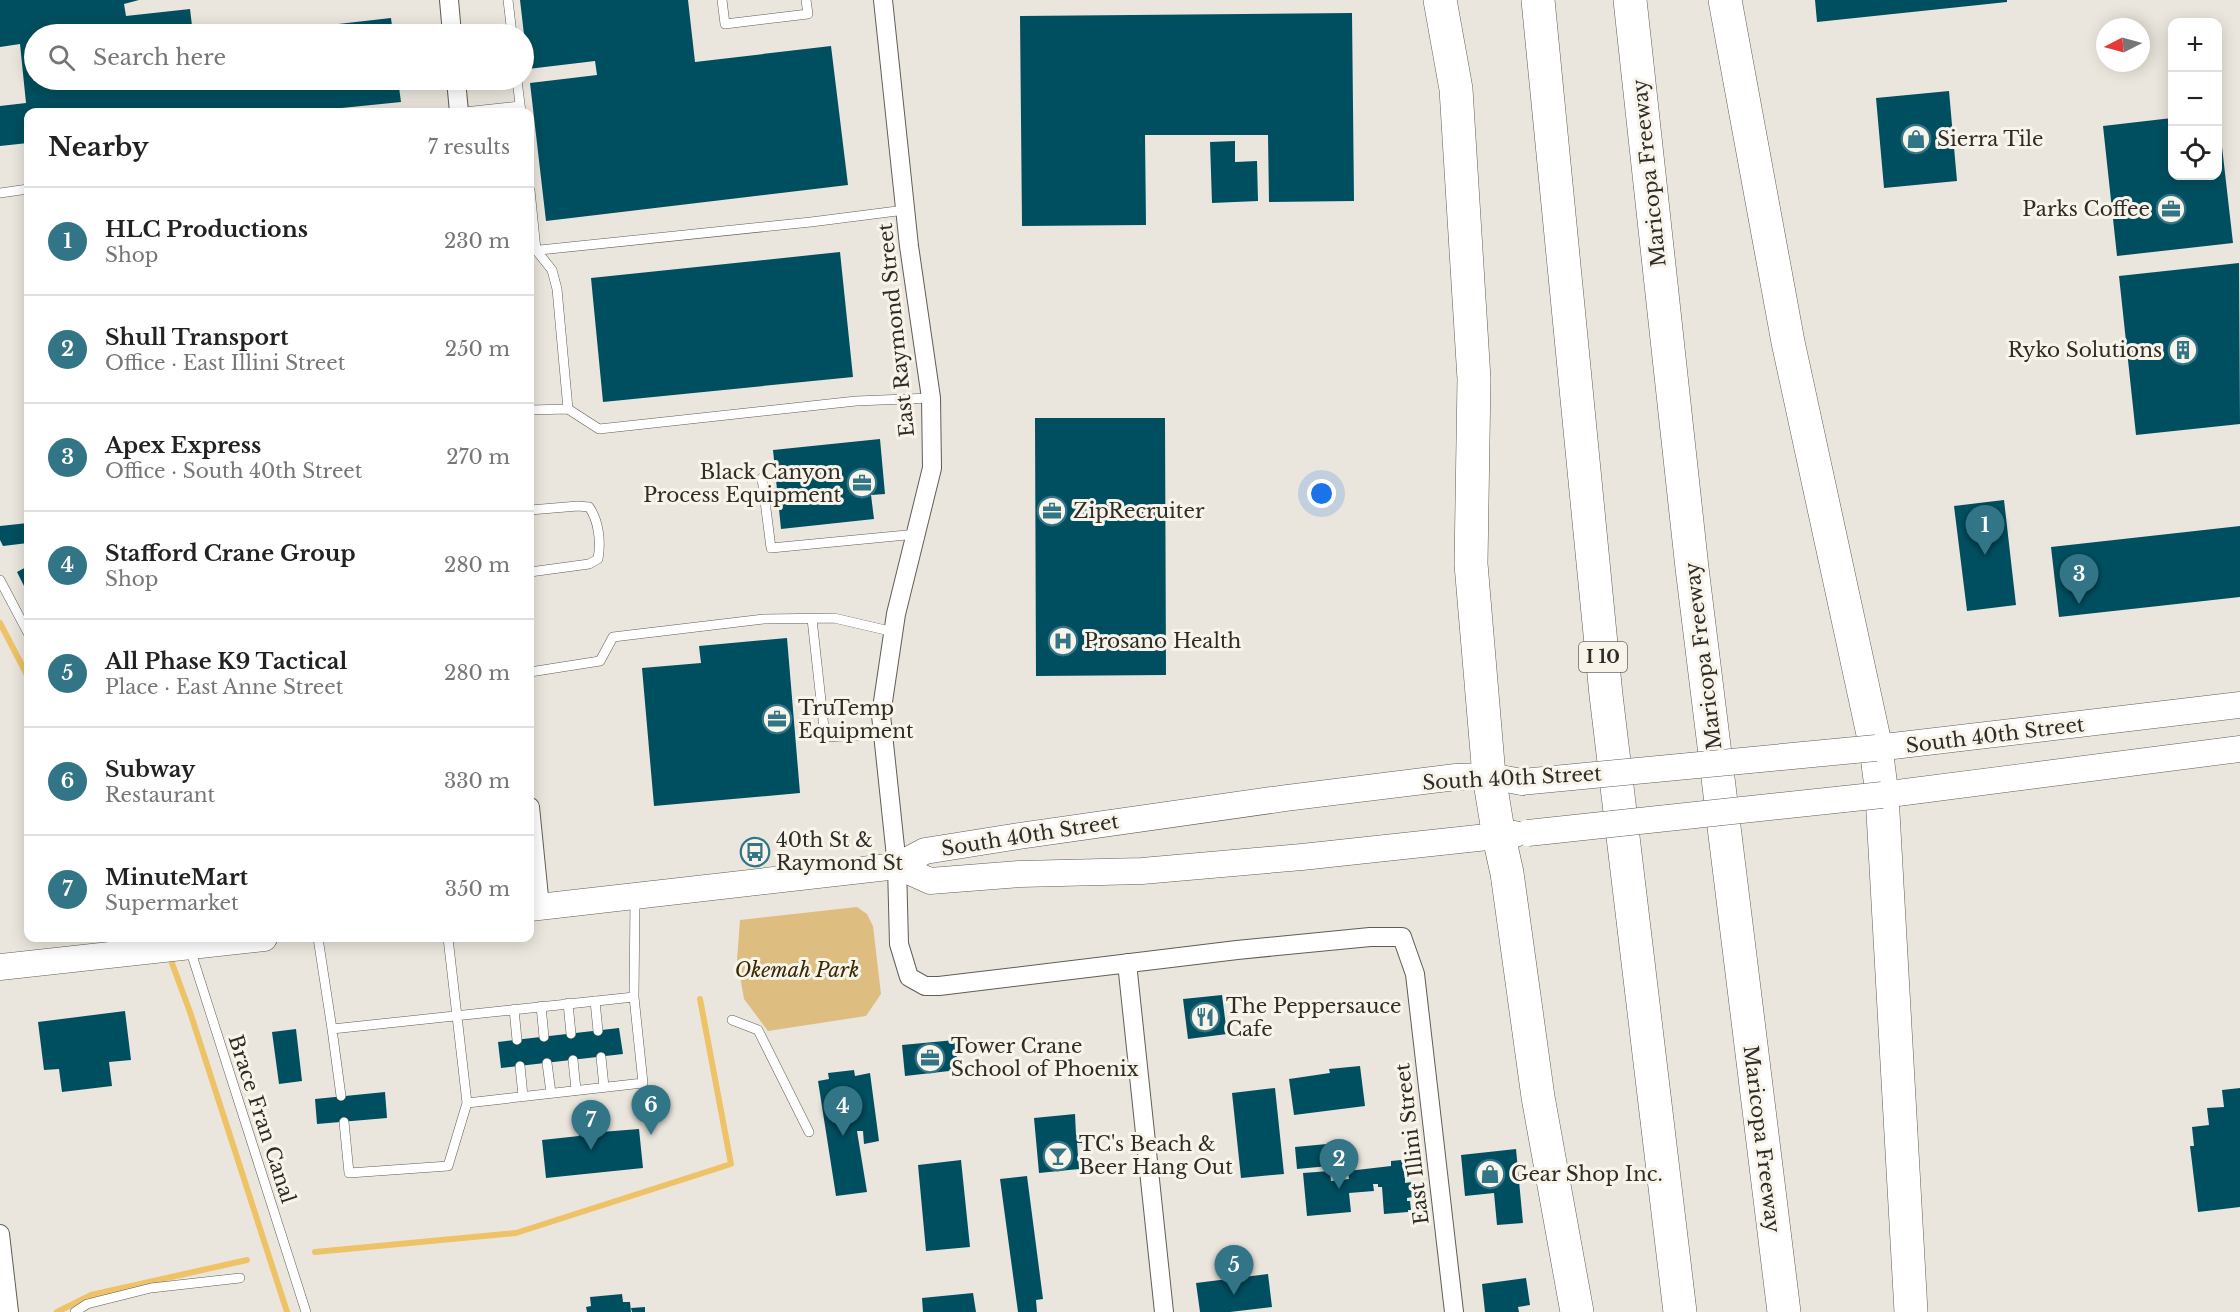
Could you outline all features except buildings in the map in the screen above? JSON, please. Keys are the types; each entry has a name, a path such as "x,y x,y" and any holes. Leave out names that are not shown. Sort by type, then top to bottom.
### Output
{"highway":[{"path":"1440,0 1458,112 1474,379 1471,564 1489,776 1514,835 1507,873 1538,1097 1577,1312"},
{"path":"1521,0 1552,156"},
{"name":"I 10","path":"1538,0 1606,695 1680,1312"},
{"name":"Maricopa Freeway","path":"1630,0 1692,568 1784,1312"},
{"path":"1725,0 1788,342 1876,748 1882,795 1911,1312"}],"main road":[{"name":"South 40th Street","path":"535,908 897,866 925,851 1019,836 1456,777 1489,776 1522,782 1876,748 2240,705"},
{"name":"South 40th Street","path":"897,866 930,881 1020,874 1142,871 1302,857 1882,795 2240,749"},
{"path":"0,967 202,942"}],"street":[{"path":"449,0 451,24"},
{"name":"East Raymond Street","path":"883,0 905,210 931,398 932,468 894,632 881,715 897,866"},
{"path":"457,90 459,108"},
{"path":"897,866 900,944 904,964 909,977 925,986 1127,963 1164,1312"},
{"path":"534,888 535,908"},
{"name":"East Illini Street","path":"1127,963 1370,937 1402,937 1415,974 1454,1312"},
{"path":"0,1234 9,1312"}],"lane":[{"path":"508,0 511,24"},
{"path":"723,0 725,24 808,14 806,0"},
{"path":"518,90 520,108"},
{"path":"0,193 24,190"},
{"path":"534,251 905,210"},
{"path":"534,252 552,270 557,289 568,409"},
{"path":"534,410 568,409 600,429 856,401 931,398"},
{"path":"762,478 771,548 917,534"},
{"path":"534,510 589,507 595,516 600,549 598,559 589,564 534,571"},
{"path":"0,580 24,625"},
{"path":"534,671 600,662 613,637 764,620 834,618 894,632"},
{"path":"812,619 825,737 883,734"},
{"path":"467,1103 643,1083 634,997 635,896"},
{"path":"319,942 341,1096"},
{"path":"344,1122 349,1173 448,1166 467,1103 448,942"},
{"name":"Brace Fran Canal","path":"187,943 306,1312"},
{"path":"332,1029 634,997"},
{"path":"595,1000 598,1031"},
{"path":"568,1003 571,1034"},
{"path":"541,1006 544,1037"},
{"path":"514,1009 517,1040"},
{"path":"732,1020 758,1030 809,1132"},
{"path":"601,1057 604,1087"},
{"path":"573,1060 576,1090"},
{"path":"547,1063 551,1093"},
{"path":"520,1066 523,1096"},
{"path":"75,1312 87,1304 151,1288 240,1278"}],"green space":[{"name":"Okemah Park","path":"857,907 867,914 873,926 881,994 866,1016 768,1031 744,999 737,960 740,920"}],"waterway":[{"path":"0,623 24,669"},
{"path":"169,955 190,1012 287,1312"},
{"path":"315,1252 516,1233 731,1164 700,999"},
{"path":"57,1312 91,1295 247,1260"}],"place":[{"name":"Sierra Tile","path":"1916,139"},
{"name":"Parks Coffee","path":"2171,209"},
{"name":"Ryko Solutions","path":"2183,350"},
{"name":"Black Canyon Process Equipment","path":"862,483"},
{"name":"ZipRecruiter","path":"1052,511"},
{"name":"HLC Productions","path":"1985,555"},
{"name":"Apex Express","path":"2079,604"},
{"name":"Prosano Health","path":"1063,641"},
{"name":"TruTemp Equipment","path":"777,719"},
{"name":"40th St & Raymond St","path":"755,852"},
{"name":"The Peppersauce Cafe","path":"1205,1017"},
{"name":"Tower Crane School of Phoenix","path":"930,1058"},
{"name":"Subway","path":"651,1135"},
{"name":"Stafford Crane Group","path":"843,1136"},
{"name":"MinuteMart","path":"591,1150"},
{"name":"TC's Beach & Beer Hang Out","path":"1058,1156"},
{"name":"Gear Shop Inc.","path":"1490,1174"},
{"name":"Shull Transport","path":"1339,1189"},
{"name":"All Phase K9 Tactical","path":"1234,1295"}]}
